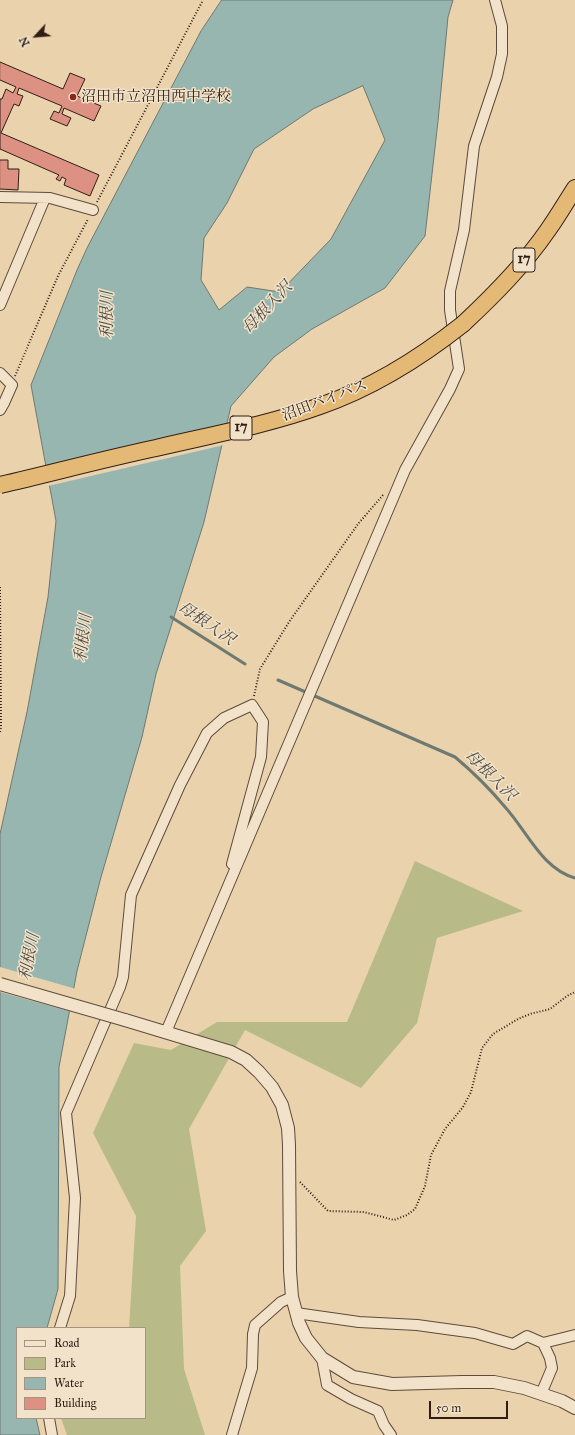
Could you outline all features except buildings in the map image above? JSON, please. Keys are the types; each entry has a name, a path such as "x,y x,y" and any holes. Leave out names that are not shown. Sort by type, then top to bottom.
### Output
{"highway":[{"name":"沼田バイパス","path":"0,485 263,423 320,406 365,387 436,345 463,324 499,289 527,257 548,230 575,188"}],"street":[{"path":"166,1032 405,470 450,389 459,369 450,310 450,291 464,230 474,146 497,77 502,54 502,26 495,0"},
{"path":"0,197 45,198 93,210"},
{"path":"0,305 45,198"},
{"path":"0,373 12,384 0,410"},
{"path":"60,1327 70,1296 75,1198 66,1113 123,977 131,895 180,785 207,733 224,718 252,705 263,722 261,757 225,894"},
{"path":"0,984 231,1052 246,1060 272,1087 282,1105 288,1128 290,1172 290,1271 292,1298 299,1323 306,1338 322,1358 353,1377 392,1384 494,1382 524,1388 562,1401 575,1408"},
{"path":"232,1435 252,1368 252,1334 255,1325 281,1302 292,1298"},
{"path":"296,1313 360,1322 432,1327 474,1333 513,1344 528,1336 543,1343 575,1335"},
{"path":"541,1394 552,1368 550,1358 543,1343"},
{"path":"322,1358 327,1384 351,1399 378,1411 384,1425 391,1435"},
{"path":"49,1419 52,1435"}],"path":[{"path":"12,384 58,276 203,0"},
{"path":"252,705 260,669 289,622 358,524 384,494"},
{"path":"0,587 0,732"},
{"path":"290,1172 328,1211 364,1212 394,1220 407,1215 415,1209 425,1186 431,1155 444,1129 463,1107 471,1092 482,1048 493,1034 518,1019 550,1009 575,992"}],"green space":[{"path":"415,861 523,911 437,938 417,1023 361,1088 245,1030 189,1129 206,1231 180,1266 184,1369 205,1435 67,1435 61,1419 146,1419 146,1327 129,1327 136,1216 93,1133 134,1043 171,1050 217,1022 347,1022"}],"water":[{"name":"利根川","path":"222,0 453,0 448,17 425,236 385,288 312,329 274,357 231,406 204,522 156,674 142,737 101,877 77,971 59,1067 58,1289 47,1327 16,1327 16,1419 36,1419 40,1435 0,1435 0,834 27,712 48,597 56,521 31,385 87,248 201,31","holes":["363,86 385,140 331,239 280,292 247,287 219,310 201,280 204,238 227,203 254,149 313,109"]}],"pier":[{"path":"229,424 224,445 48,486 44,467"},
{"path":"0,967 76,989 72,1012 0,992"}],"waterway":[{"name":"母根入沢","path":"171,617 245,664"},
{"name":"母根入沢","path":"278,680 455,757 499,800 544,858 563,873 575,878"}],"place":[{"name":"沼田市立沼田西中学校","path":"73,97"}]}
